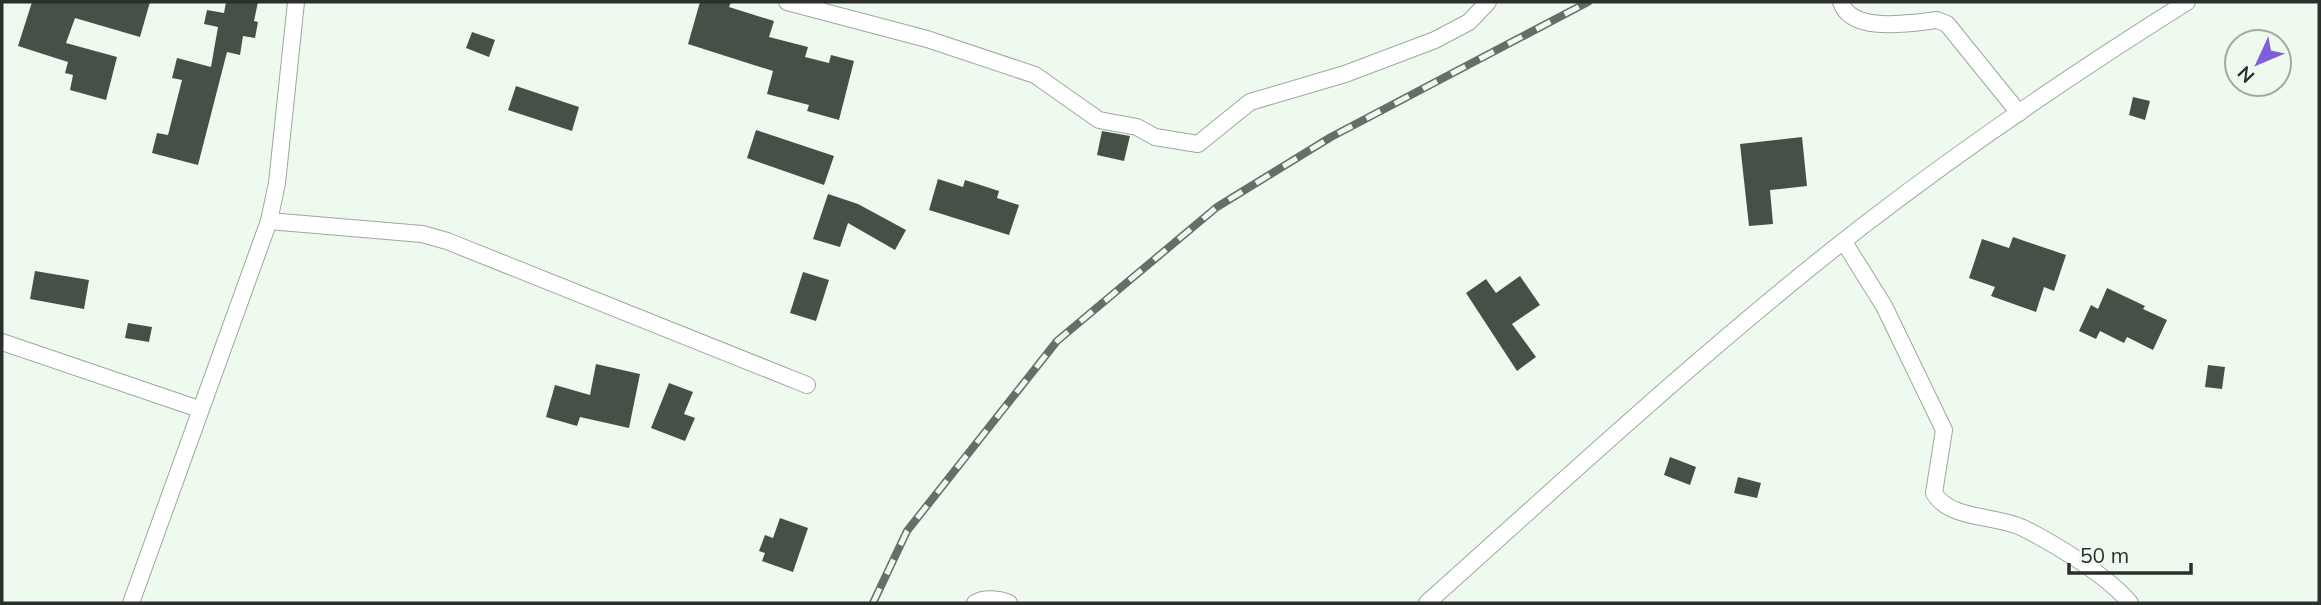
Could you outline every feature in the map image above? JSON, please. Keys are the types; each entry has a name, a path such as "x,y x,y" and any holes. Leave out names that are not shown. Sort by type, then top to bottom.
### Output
{"street":[{"path":"131,603 269,221 277,183 296,2"},
{"path":"787,2 927,39 1035,75 1099,120 1137,127 1155,137 1199,144 1250,102 1345,74 1435,40 1469,22 1488,2"},
{"path":"1841,2 1854,19 1868,23 1937,20 1947,24 2019,113"},
{"path":"1427,603 1619,430 1844,242 2019,113 2187,2"},
{"path":"269,221 422,234 447,241 807,385"},
{"path":"1844,242 1884,306 1944,430 1934,493 1939,502 1952,509 2022,527 2114,585 2130,603"},
{"path":"2,342 199,409"},
{"path":"975,603 1002,600 1009,603"}],"building":[{"path":"32,2 150,2 140,37 75,18 66,43 117,57 106,100 70,90 73,75 65,73 68,62 18,46"},
{"path":"226,2 258,2 254,21 258,22 255,38 243,36 240,55 227,52 198,165 152,153 157,133 168,135 182,80 172,78 177,58 211,67 218,27 204,24 207,10 224,13"},
{"path":"700,2 731,2 729,7 774,21 769,37 808,47 805,57 829,63 831,55 854,61 839,120 807,111 809,105 767,94 773,71 688,44"},
{"path":"472,32 495,40 489,57 466,48"},
{"path":"516,86 579,107 572,131 508,110"},
{"path":"2133,97 2150,101 2145,120 2129,115"},
{"path":"756,130 834,156 824,185 747,158"},
{"path":"1102,131 1130,136 1124,161 1097,155"},
{"path":"1802,137 1807,186 1770,190 1773,224 1749,226 1740,144"},
{"path":"938,179 963,187 965,180 999,191 997,198 1019,205 1009,235 929,210"},
{"path":"828,194 858,204 906,230 895,250 848,223 840,247 813,239"},
{"path":"2013,237 2066,255 2054,291 2044,287 2036,312 1991,296 1995,287 1969,278 1982,239 2009,248"},
{"path":"35,271 89,280 84,309 30,299"},
{"path":"803,272 829,280 816,321 790,313"},
{"path":"1520,276 1540,305 1512,324 1536,357 1517,371 1466,293 1486,279 1496,293"},
{"path":"2107,288 2167,320 2153,350 2127,337 2124,343 2100,331 2096,339 2079,331 2091,305 2098,309"},
{"path":"128,323 152,327 149,342 125,338"},
{"path":"596,364 640,374 629,428 580,417 577,426 546,417 555,385 590,395"},
{"path":"2208,365 2225,367 2222,389 2205,387"},
{"path":"669,383 693,392 684,414 695,418 685,441 651,428"},
{"path":"1670,457 1696,467 1690,485 1664,475"},
{"path":"1738,477 1761,483 1757,498 1734,493"},
{"path":"780,518 808,528 793,572 762,561 765,553 759,551 765,535 773,538"}],"railway":[{"path":"873,603 907,531 1057,341 1217,207 1331,137 1588,2"}]}
